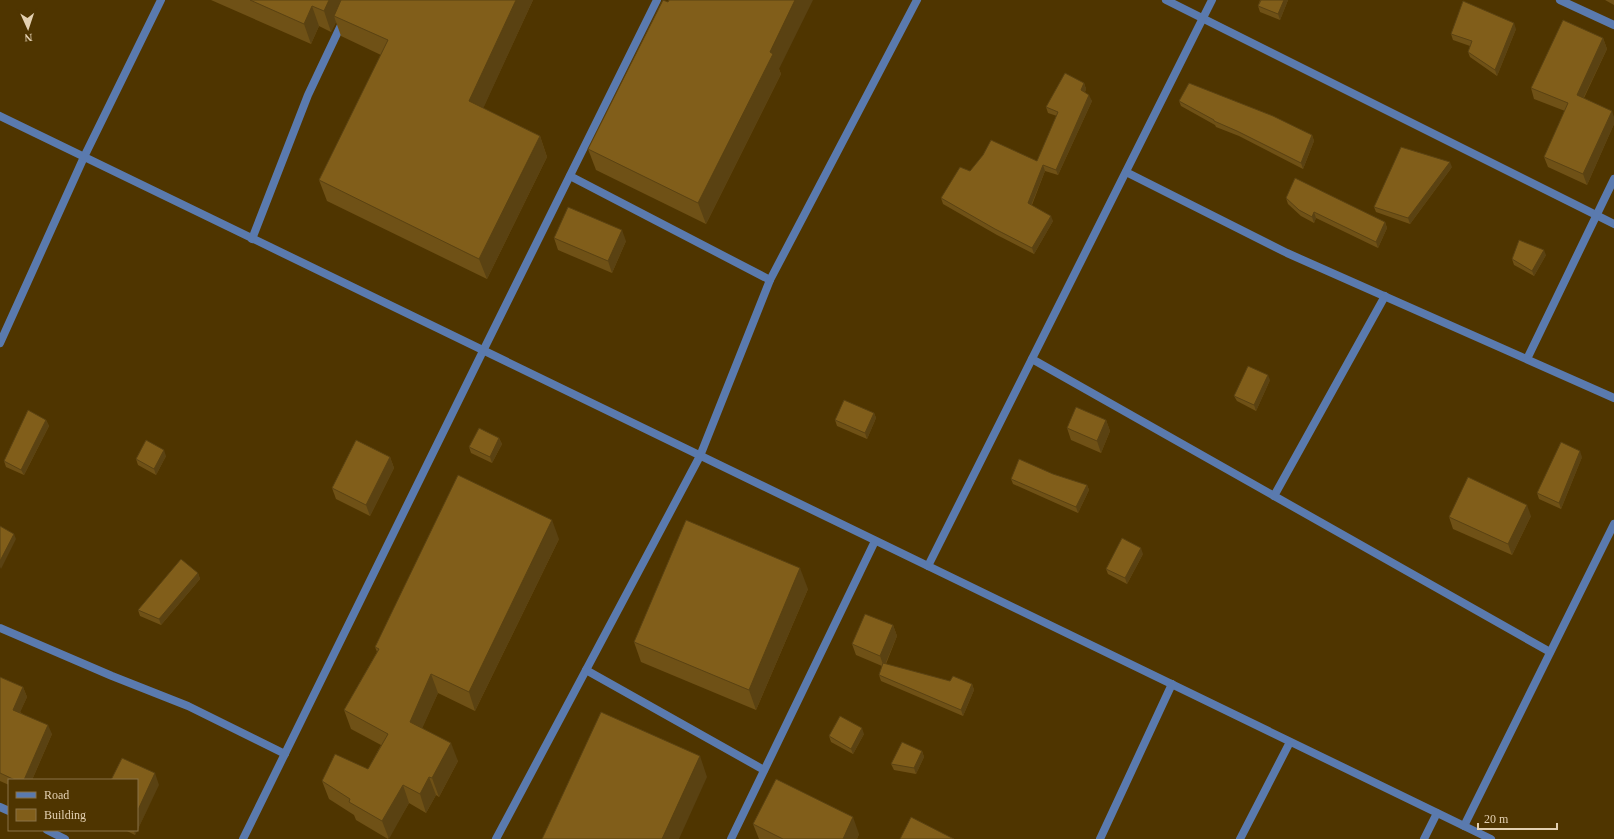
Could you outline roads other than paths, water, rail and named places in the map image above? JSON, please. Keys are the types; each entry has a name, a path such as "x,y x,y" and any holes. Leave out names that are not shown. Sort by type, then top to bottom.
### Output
{"street":[{"path":"0,343 84,157 161,0"},
{"path":"243,839 657,0"},
{"path":"496,839 700,456 770,280 917,0"},
{"path":"1166,0 1614,224"},
{"path":"928,566 1212,0"},
{"path":"1560,0 1614,25"},
{"path":"252,238 308,95 346,14"},
{"path":"0,116 1491,839"},
{"path":"1126,172 1287,253 1614,398"},
{"path":"570,176 770,280"},
{"path":"1527,359 1614,179"},
{"path":"1274,496 1385,296"},
{"path":"1032,359 1550,652"},
{"path":"1464,826 1614,524"},
{"path":"731,839 875,540"},
{"path":"0,628 112,676 188,706 285,754"},
{"path":"586,670 764,770"},
{"path":"1100,839 1172,684"},
{"path":"1240,839 1290,742"},
{"path":"1424,839 1436,812"},
{"path":"49,831 65,839"}]}
